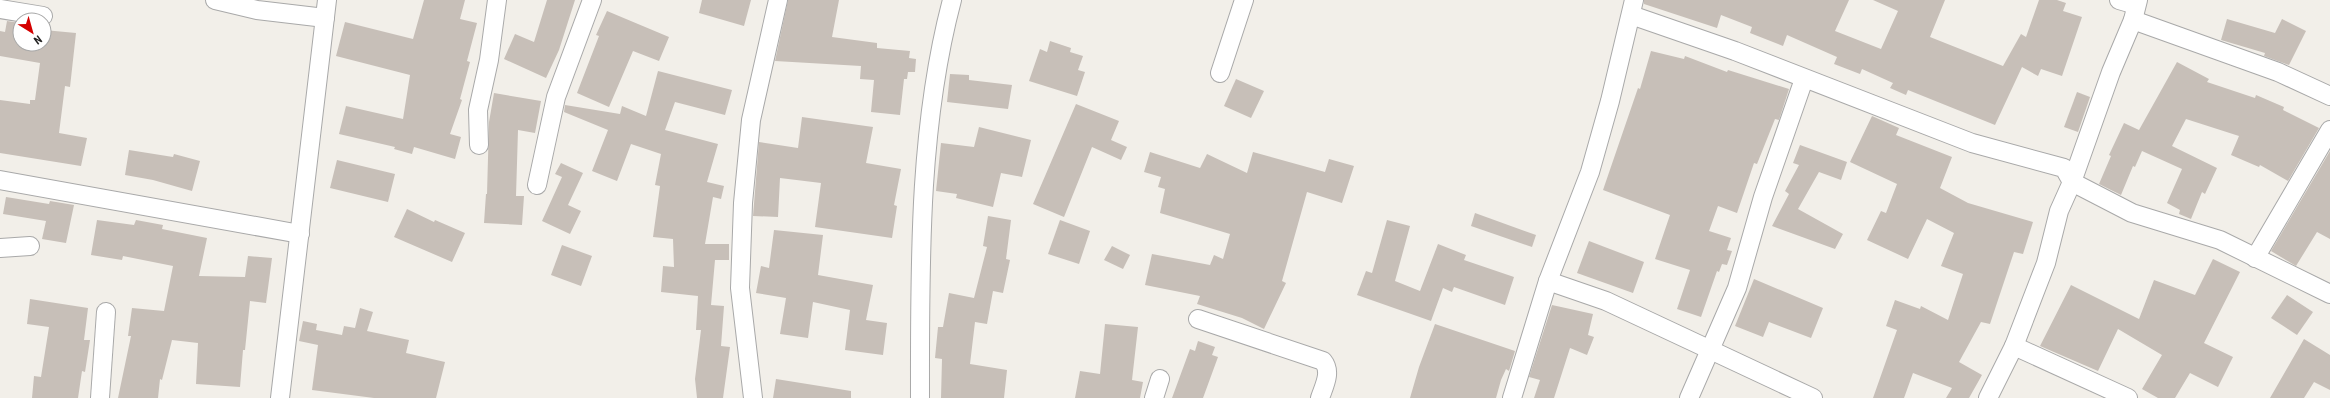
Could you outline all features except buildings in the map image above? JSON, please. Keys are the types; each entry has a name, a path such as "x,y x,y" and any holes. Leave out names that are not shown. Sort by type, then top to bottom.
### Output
{"street":[{"path":"215,0 256,10 325,18"},
{"path":"283,398 327,0"},
{"path":"480,145 478,110 489,60 497,0"},
{"path":"537,185 556,97 592,0"},
{"path":"753,398 740,288 743,202 751,120 778,0"},
{"path":"920,398 920,257 930,106 942,41 952,0"},
{"path":"1220,73 1244,0"},
{"path":"1988,398 2014,346 2046,263 2059,211 2072,182 2111,72 2132,6 2330,96"},
{"path":"1512,398 1548,281 1590,172 1610,101 1632,7 1804,79 1972,143 2064,168 2072,182 2132,213 2220,240 2330,294"},
{"path":"0,9 18,12"},
{"path":"1689,398 1708,350 1737,288 1763,197 1804,79"},
{"path":"2255,258 2330,130"},
{"path":"0,180 300,234"},
{"path":"0,248 30,246"},
{"path":"1548,281 1606,301 1813,398"},
{"path":"100,398 106,312"},
{"path":"1198,320 1323,361 1326,365 1328,373 1320,398"},
{"path":"2014,346 2128,398"},
{"path":"1154,398 1160,379"}]}
